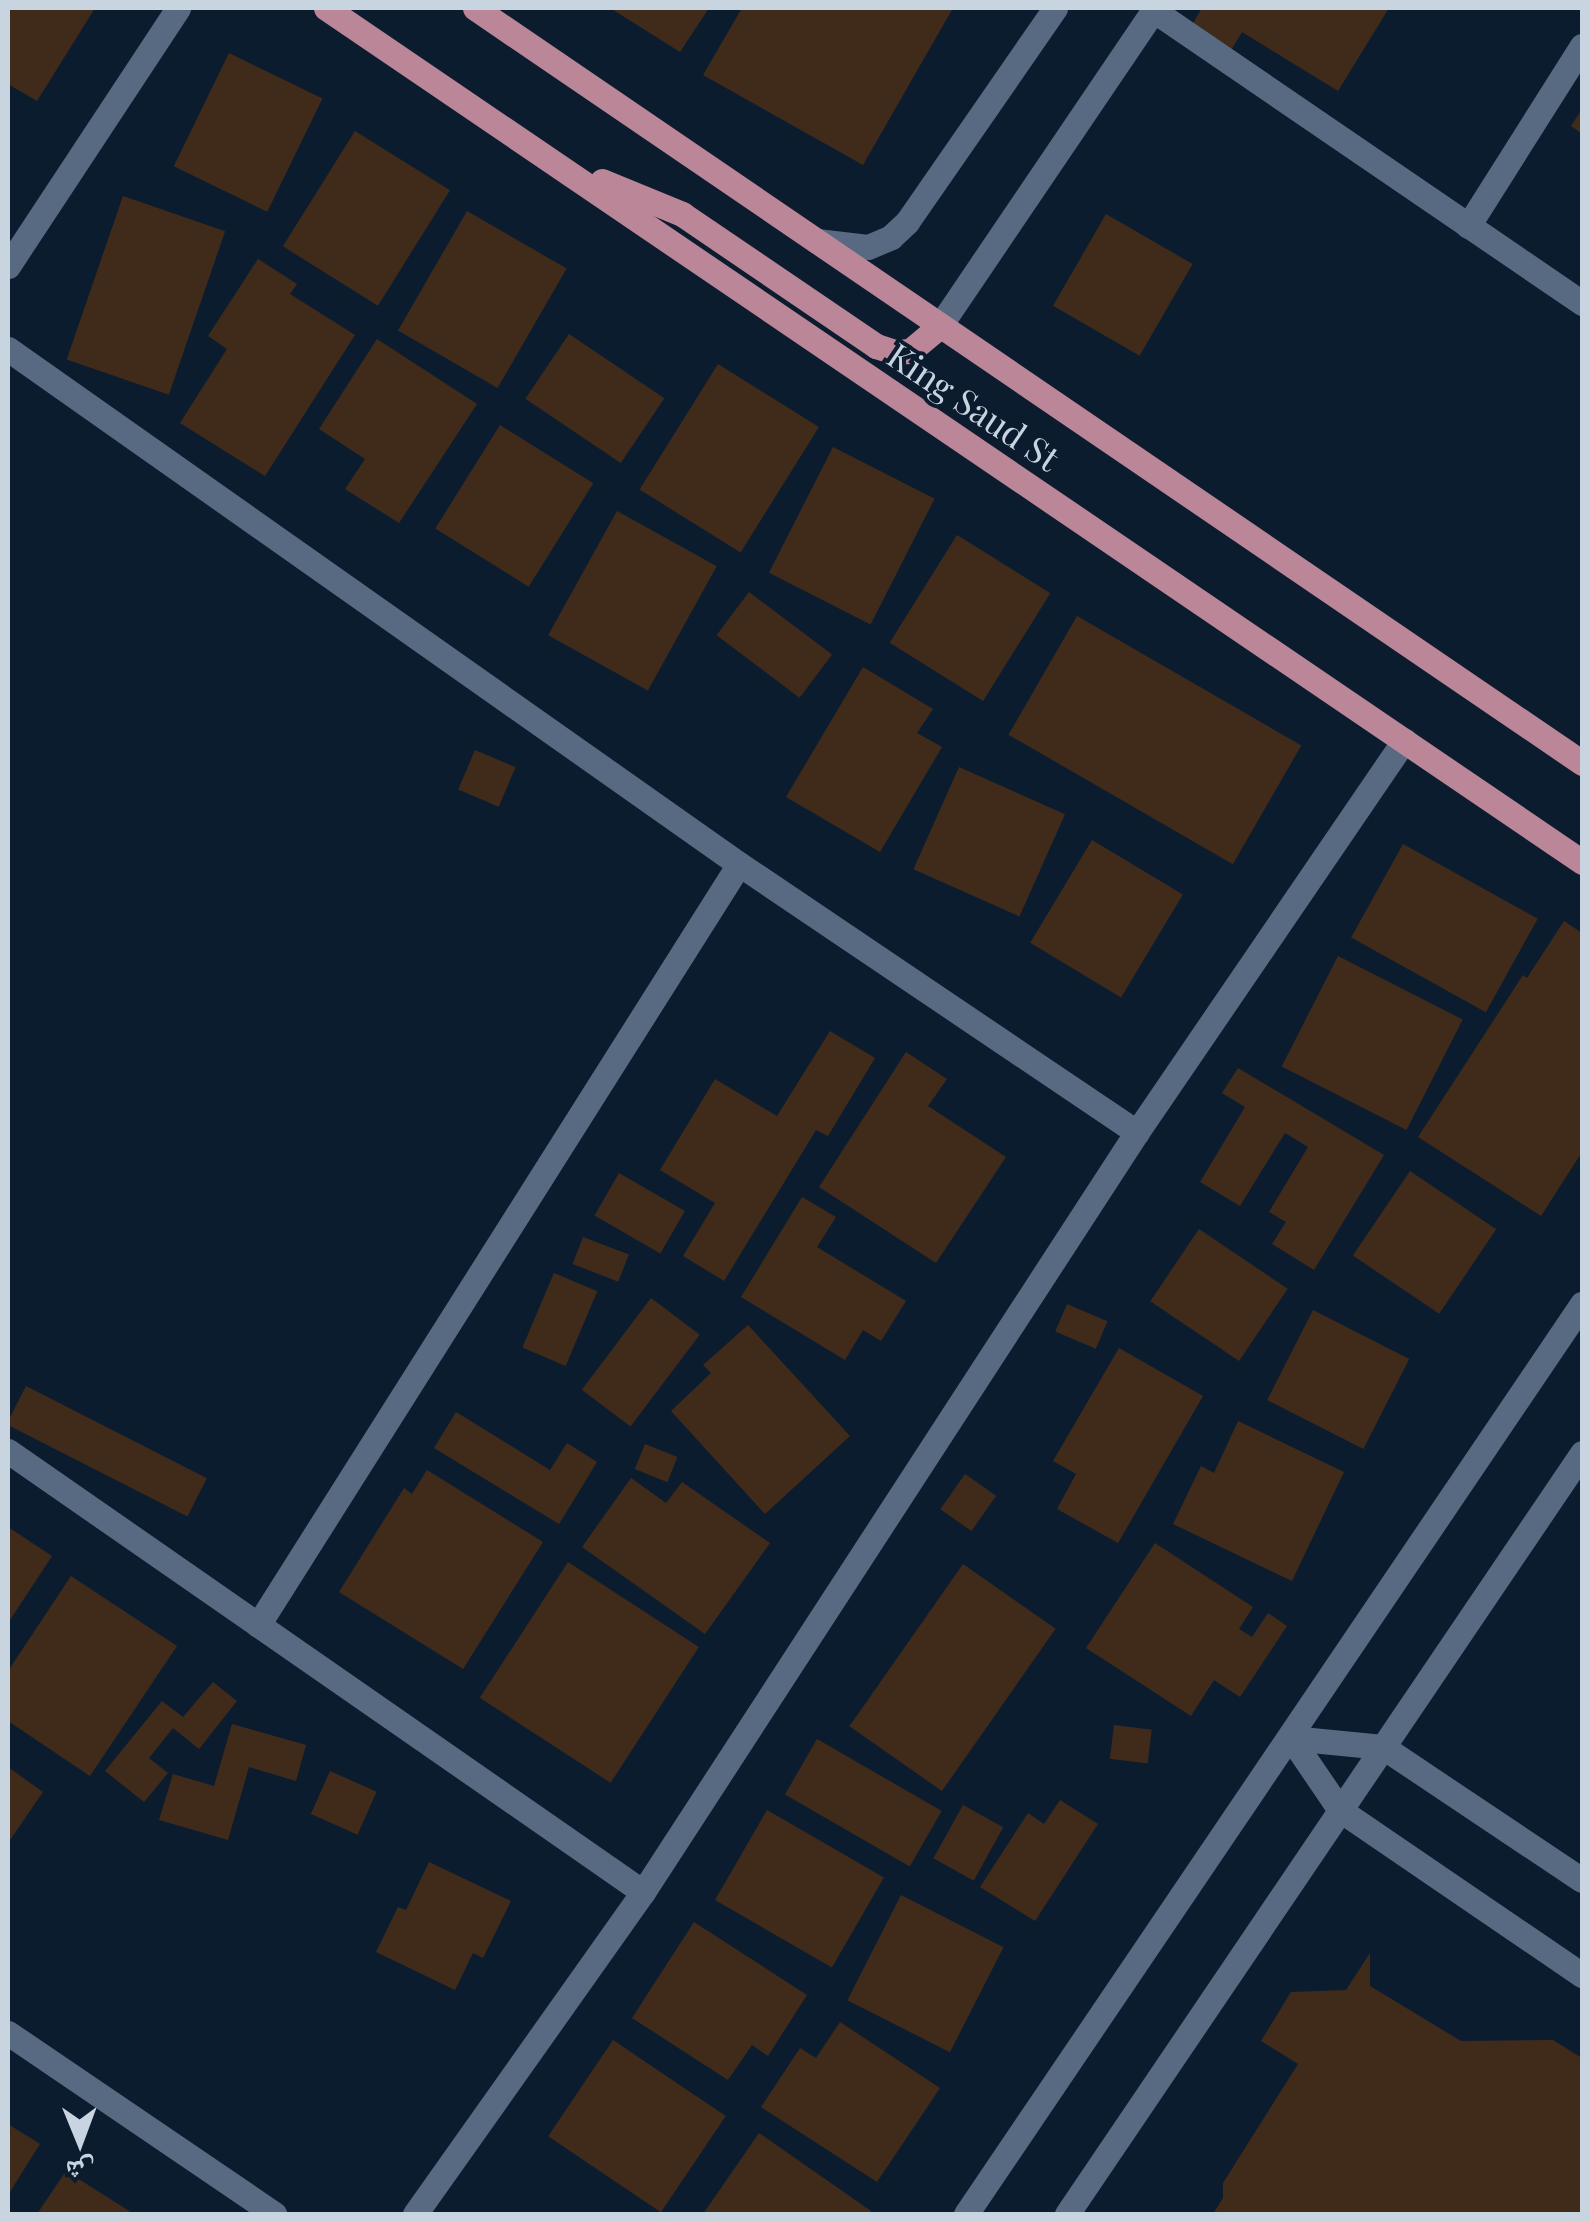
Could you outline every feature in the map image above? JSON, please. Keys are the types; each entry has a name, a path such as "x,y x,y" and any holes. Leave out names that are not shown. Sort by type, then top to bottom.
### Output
{"main road":[{"name":"King Saud St","path":"326,8 1582,862"},
{"name":"King Saud St","path":"475,8 1582,763"},
{"path":"551,160 682,214 876,346 895,352 910,350 940,328"}],"street":[{"path":"8,266 178,8"},
{"path":"808,238 838,247 868,247 891,237 907,222 1056,8"},
{"path":"940,328 1154,9 1582,302"},
{"path":"1468,226 1582,46"},
{"path":"8,349 739,864 1137,1132"},
{"path":"415,2214 644,1892 1137,1132 1404,740"},
{"path":"258,1625 739,864"},
{"path":"966,2214 1582,1304"},
{"path":"8,1451 644,1892"},
{"path":"1067,2214 1582,1453"},
{"path":"1291,1738 1384,1747 1582,1880"},
{"path":"1291,1738 1340,1810 1582,1975"},
{"path":"8,2033 274,2214"}],"building":[{"path":"8,8 95,8 37,101 8,84"},
{"path":"610,8 709,8 680,52"},
{"path":"742,8 953,8 863,165 703,75"},
{"path":"1202,8 1389,8 1338,91 1242,32 1230,52 1190,28"},
{"path":"229,53 322,99 267,212 174,166"},
{"path":"1582,109 1582,134 1571,126"},
{"path":"355,131 450,190 378,306 283,246"},
{"path":"123,196 225,231 169,395 67,360"},
{"path":"467,211 567,268 498,388 398,331"},
{"path":"1106,214 1193,264 1140,356 1053,306"},
{"path":"258,259 297,284 290,294 355,335 265,476 180,423 227,349 208,336"},
{"path":"569,334 664,398 621,463 525,399"},
{"path":"377,339 477,404 399,523 345,489 365,459 319,429"},
{"path":"718,364 819,427 740,553 640,490"},
{"path":"500,425 593,483 529,587 435,528"},
{"path":"833,447 935,499 871,624 769,573"},
{"path":"617,511 717,566 648,690 548,635"},
{"path":"957,535 1050,593 983,701 890,643"},
{"path":"749,592 832,655 800,698 717,635"},
{"path":"1077,616 1301,746 1233,864 1008,735"},
{"path":"863,667 933,709 917,733 942,747 880,852 786,797"},
{"path":"475,750 516,767 499,807 458,790"},
{"path":"959,767 1065,814 1019,916 913,869"},
{"path":"1092,840 1183,895 1121,997 1030,943"},
{"path":"1403,844 1538,919 1486,1012 1351,938"},
{"path":"1564,921 1582,933 1582,1152 1541,1216 1418,1137 1523,975 1527,978"},
{"path":"1338,956 1463,1020 1406,1130 1282,1066"},
{"path":"830,1031 875,1058 828,1136 816,1130 724,1281 683,1256 715,1203 660,1170 715,1079 777,1116"},
{"path":"906,1052 947,1079 928,1106 1006,1157 936,1263 819,1187"},
{"path":"1238,1068 1384,1155 1314,1270 1272,1244 1286,1222 1269,1212 1308,1147 1285,1133 1240,1206 1200,1182 1245,1107 1222,1093"},
{"path":"1410,1171 1496,1229 1439,1314 1353,1256"},
{"path":"619,1173 685,1211 660,1253 594,1215"},
{"path":"802,1197 836,1217 817,1247 906,1301 881,1341 863,1330 845,1360 741,1297"},
{"path":"1199,1229 1288,1289 1239,1361 1150,1301"},
{"path":"583,1237 629,1255 618,1282 573,1264"},
{"path":"554,1273 597,1291 566,1366 522,1348"},
{"path":"651,1298 700,1335 631,1427 582,1390"},
{"path":"1067,1304 1108,1321 1096,1349 1055,1332"},
{"path":"1313,1310 1409,1359 1363,1449 1267,1400"},
{"path":"748,1325 850,1436 765,1514 671,1411 711,1373 703,1365"},
{"path":"1119,1348 1203,1396 1118,1543 1057,1509 1076,1474 1053,1461"},
{"path":"26,1386 207,1478 187,1516 8,1425"},
{"path":"456,1412 550,1470 567,1443 597,1462 559,1524 434,1448"},
{"path":"1238,1421 1344,1472 1292,1581 1173,1524 1201,1466 1214,1473"},
{"path":"645,1444 677,1457 667,1482 635,1469"},
{"path":"427,1470 543,1542 463,1669 339,1592 404,1488 412,1494"},
{"path":"965,1474 996,1496 971,1531 940,1509"},
{"path":"631,1478 666,1503 682,1482 770,1543 705,1634 582,1547"},
{"path":"8,1527 52,1556 8,1623"},
{"path":"1155,1543 1253,1607 1239,1629 1252,1637 1268,1613 1287,1626 1240,1697 1214,1680 1191,1716 1086,1648"},
{"path":"568,1562 699,1647 611,1783 480,1698"},
{"path":"963,1564 1056,1629 942,1791 849,1726"},
{"path":"71,1576 177,1646 90,1776 8,1721 8,1671"},
{"path":"213,1682 237,1701 199,1749 173,1728 149,1758 168,1773 144,1802 105,1771 162,1701 183,1717"},
{"path":"232,1724 306,1745 296,1781 249,1767 228,1840 159,1820 173,1774 214,1786"},
{"path":"1114,1725 1152,1730 1148,1763 1110,1759"},
{"path":"817,1739 942,1811 910,1866 785,1794"},
{"path":"8,1767 43,1792 8,1843"},
{"path":"330,1771 377,1792 357,1835 311,1814"},
{"path":"1060,1800 1098,1824 1035,1921 980,1887 1028,1813 1044,1824"},
{"path":"963,1805 1003,1827 974,1881 933,1858"},
{"path":"767,1810 884,1878 832,1968 715,1900"},
{"path":"429,1862 511,1901 483,1958 473,1953 455,1990 376,1952 398,1907 406,1910"},
{"path":"901,1895 1003,1947 950,2052 847,2000"},
{"path":"694,1922 807,1995 768,2056 752,2045 728,2080 632,2018"},
{"path":"1370,1953 1370,1986 1461,2041 1553,2040 1582,2058 1582,2214 1213,2214 1223,2198 1223,2183 1298,2064 1261,2041 1291,1992 1346,1990"},
{"path":"840,2022 940,2088 877,2182 761,2107 800,2048 816,2058"},
{"path":"613,2040 726,2116 661,2212 548,2136"},
{"path":"8,2124 40,2144 8,2195"},
{"path":"759,2133 871,2211 703,2214"},
{"path":"66,2171 134,2214 37,2214"}]}
